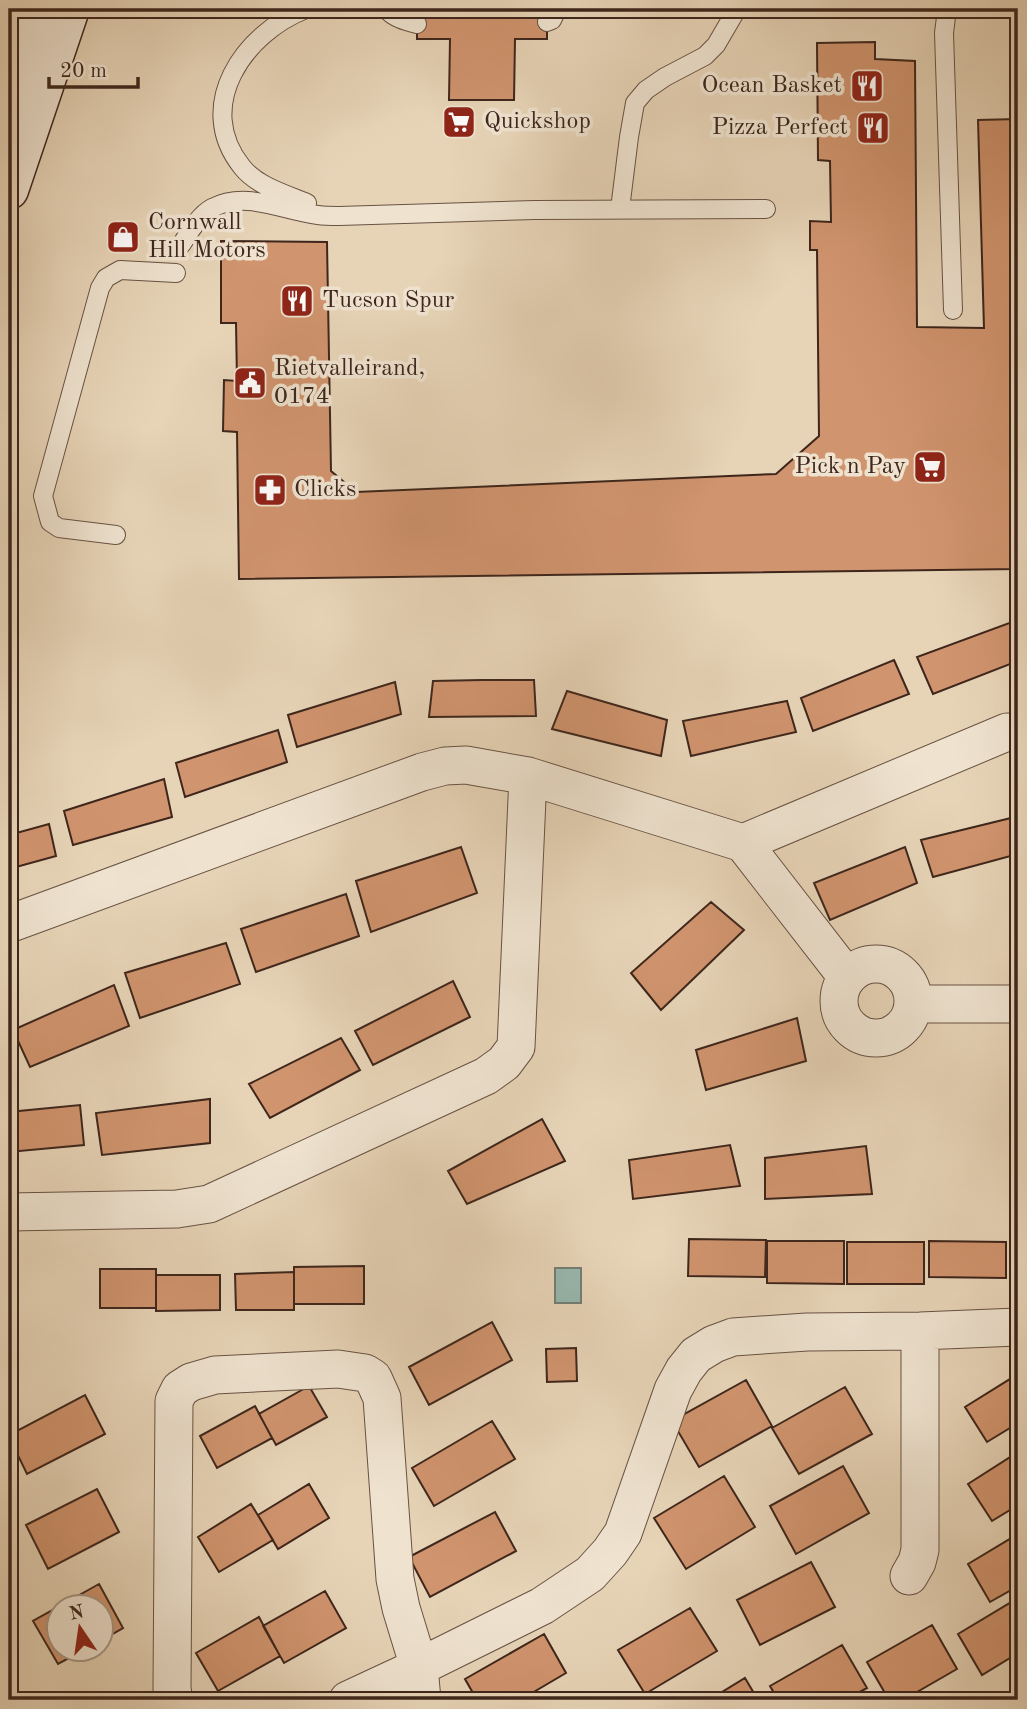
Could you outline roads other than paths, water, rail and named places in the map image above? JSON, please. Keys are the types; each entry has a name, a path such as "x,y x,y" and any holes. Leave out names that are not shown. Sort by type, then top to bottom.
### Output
{"main road":[{"path":"9,110 40,9"},
{"path":"9,190 70,9"}],"street":[{"path":"743,844 1007,732"},
{"path":"9,924 422,772 445,766 466,765 528,776 743,844 847,977"},
{"path":"9,1212 177,1209 209,1204 486,1076 503,1063 516,1047 528,776"},
{"path":"874,964 887,965 898,971 907,980 914,1004 904,1027 882,1038 870,1038 849,1028 838,1006 839,994 847,977 862,966 874,964"},
{"path":"914,1004 1018,1004"},
{"path":"348,1700 421,1684 590,1574 623,1533 674,1390 684,1370 696,1355 714,1344 733,1337 807,1332 1018,1327"},
{"path":"909,1576 920,1550 920,1331"},
{"path":"174,1700 174,1401 180,1389 191,1382 215,1375 338,1369 373,1378 382,1398 395,1579 421,1684"}],"lane":[{"path":"306,9 272,27 235,66 226,88 222,112 225,134 230,149 242,168 256,179 284,195 339,216"},
{"path":"386,9 403,21 417,24"},
{"path":"620,209 635,103 646,90 665,77 705,56 716,45 737,9"},
{"path":"947,9 944,45 953,310"},
{"path":"181,246 210,209 247,200 318,215 339,216 535,210 766,209"},
{"path":"116,535 60,528 50,522 43,496 100,288 106,278 120,270 176,273"}],"water":[{"path":"555,1268 581,1268 581,1303 555,1303"}],"place":[{"name":"Ocean Basket","path":"867,86"},
{"name":"Quickshop","path":"459,122"},
{"name":"Pizza Perfect","path":"873,128"},
{"name":"Cornwall Hill Motors","path":"123,237"},
{"name":"Tucson Spur","path":"297,301"},
{"name":"Rietvalleirand, 0174","path":"250,383"},
{"name":"Pick n Pay","path":"930,467"},
{"name":"Clicks","path":"270,490"}]}
